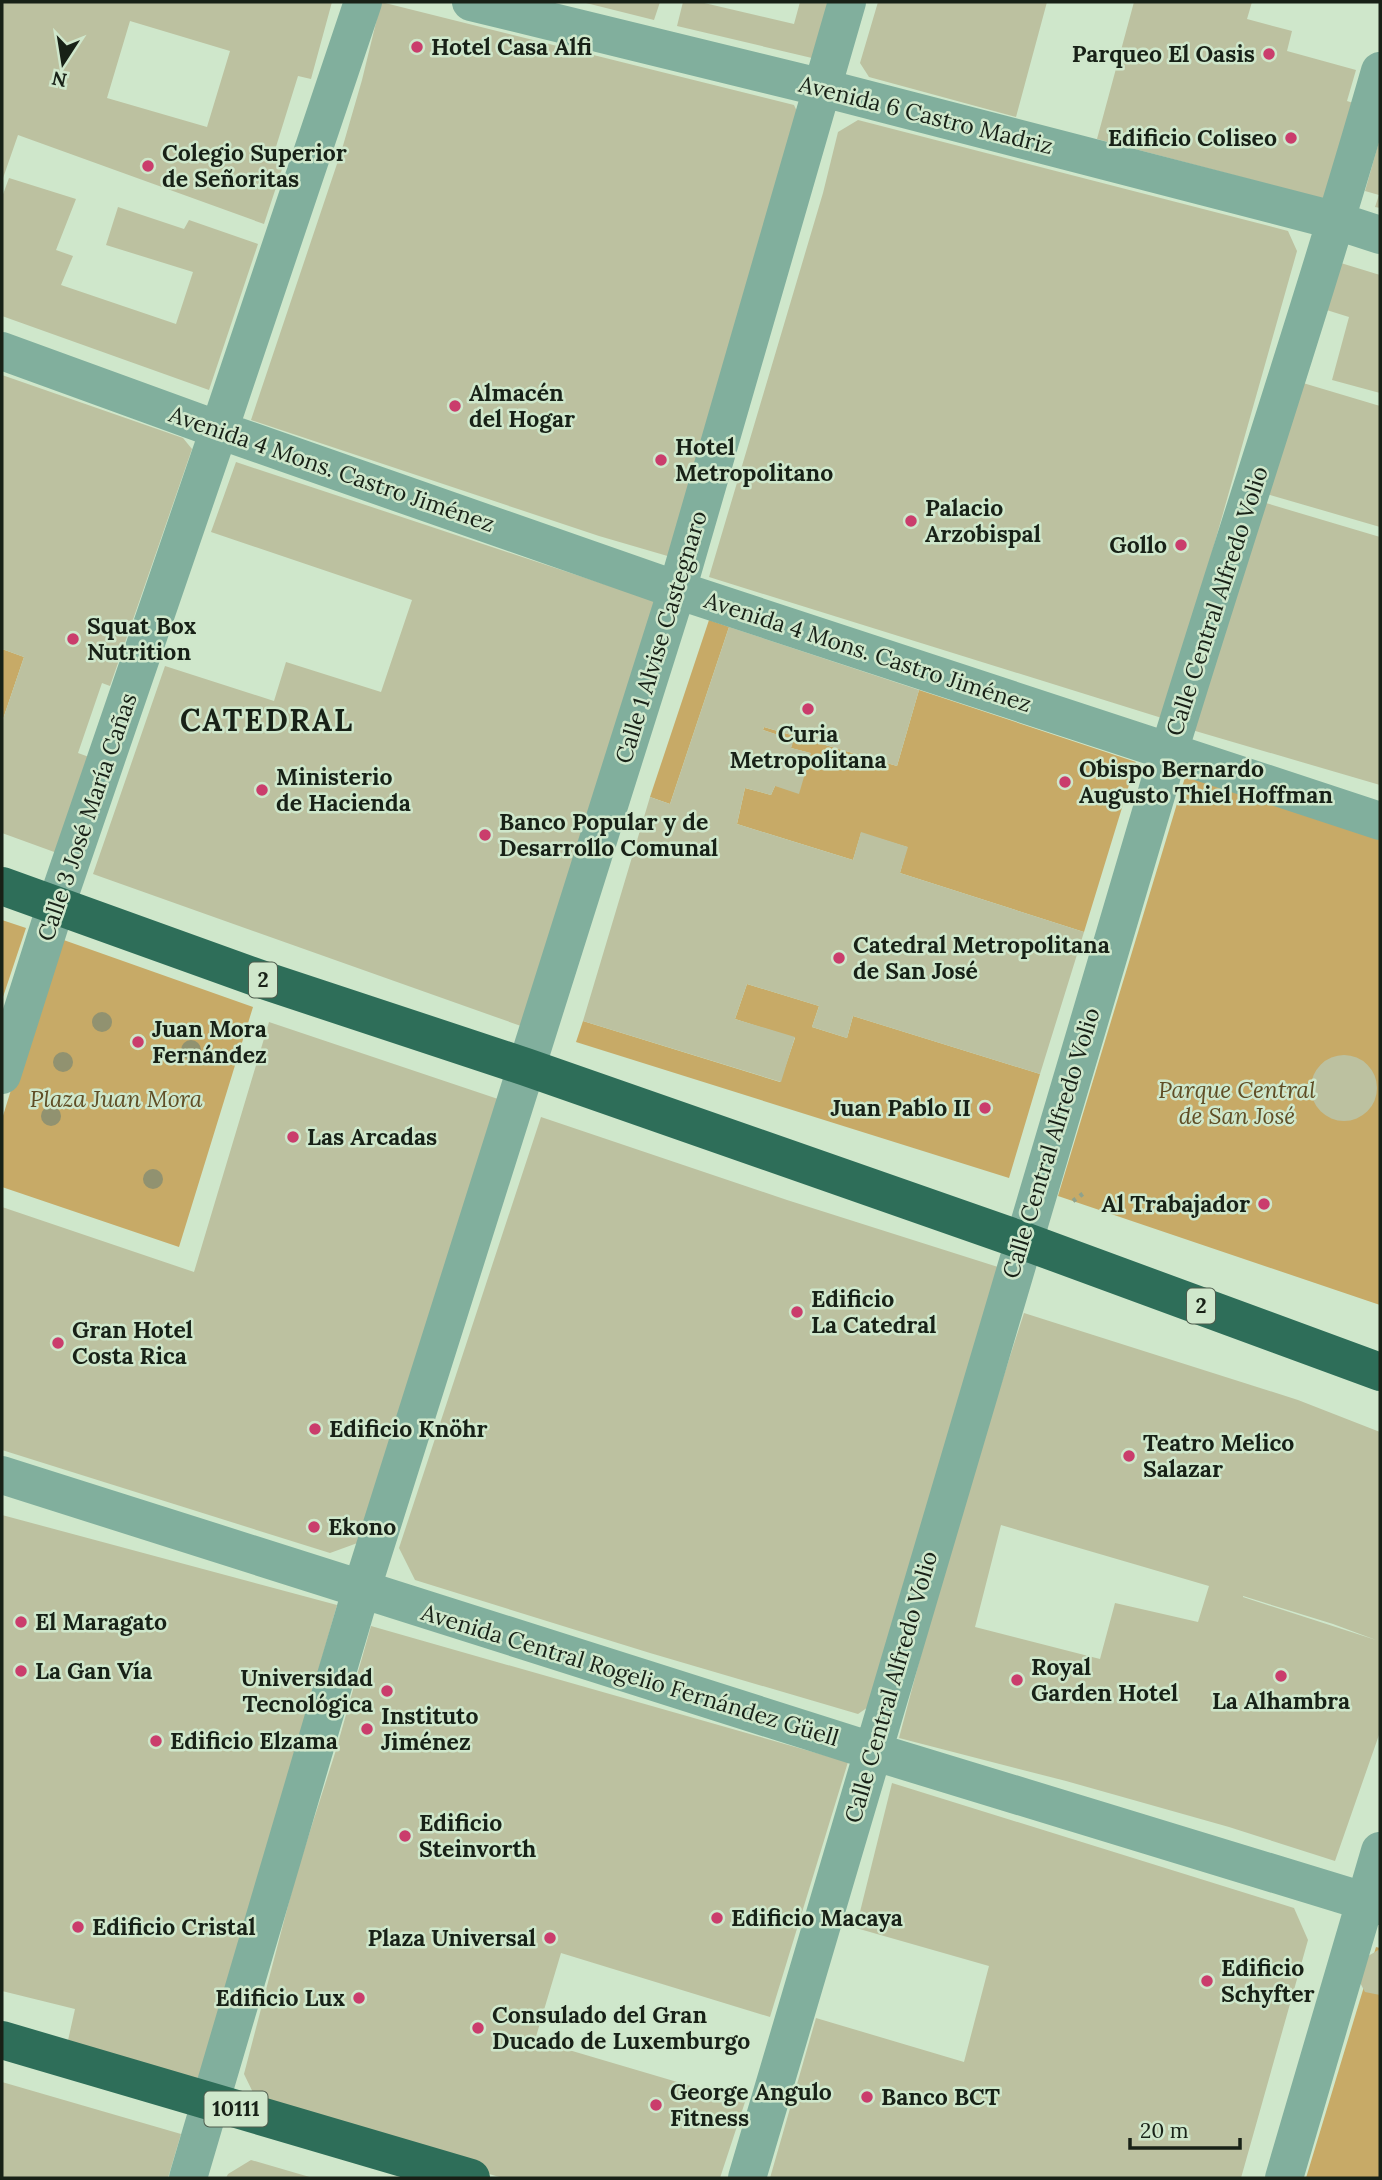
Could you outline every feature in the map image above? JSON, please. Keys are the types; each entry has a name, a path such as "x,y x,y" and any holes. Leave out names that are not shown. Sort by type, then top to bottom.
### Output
{"highway":[{"name":"2","path":"2,886 266,981 1021,1240 1380,1372"},
{"name":"10111","path":"2,2040 471,2178"}],"street":[{"name":"Calle 3 José María Cañas","path":"2,1076 56,905 363,2"},
{"name":"Avenida 6 Castro Madriz","path":"471,2 823,88 1337,221 1380,235"},
{"name":"Calle 1 Alvise Castegnaro","path":"188,2178 362,1591 677,590 847,2"},
{"name":"Calle Central Alfredo Volio","path":"747,2178 1021,1240 1170,751 1337,221 1380,71"},
{"name":"Avenida 4 Mons. Castro Jiménez","path":"2,351 677,590 1380,821"},
{"name":"Avenida Central Rogelio Fernández Güell","path":"2,1475 872,1751 1373,1904"},
{"path":"1284,2178 1373,1904 1380,1851"}],"green space":[{"path":"709,620 729,627 670,804 650,797"},
{"path":"2,649 24,657 2,722"},
{"path":"919,690 1136,762 1084,932 900,873 907,847 861,833 853,860 737,824 745,788 771,795 775,786 810,753 791,748 793,740 763,730 764,727 897,766"},
{"name":"Parque Central de San José","path":"1186,774 1380,837 1380,1305 1058,1196"},
{"path":"2,920 26,928 2,1000"},
{"name":"Plaza Juan Mora","path":"58,938 253,1007 179,1247 2,1187 2,1119"},
{"path":"747,984 819,1006 812,1027 847,1038 853,1016 1040,1074 1009,1178 576,1042 583,1021 780,1082 795,1038 735,1019"},
{"path":"1376,1947 1380,1948 1379,2178 1306,2178"}],"building":[{"path":"2,2 332,2 311,79 298,76 275,150 287,154 264,224 18,135 2,181","holes":["130,21 230,51 207,127 107,98"]},
{"path":"381,2 794,105 801,120 671,557 599,536 251,420 342,149"},
{"path":"582,2 660,2 654,20"},
{"path":"683,2 700,2 794,24 800,2 828,2 812,58 677,26"},
{"path":"878,2 1047,2 1016,117 869,77 860,63"},
{"path":"1134,2 1252,2 1247,19 1292,31 1287,51 1356,70 1347,101 1360,105 1332,201 1097,139"},
{"path":"858,120 1288,231 1297,251 1165,719 709,577 823,193 838,132"},
{"path":"1380,138 1380,208 1375,207 1379,195 1365,191"},
{"path":"9,178 76,199 56,250 73,256 61,285 176,324 193,272 106,245 118,207 184,229 189,220 258,244 209,390 2,316 2,197"},
{"path":"1331,260 1380,275 1380,393 1332,380 1349,317 1317,307"},
{"path":"2,375 183,438 192,449 110,686 102,683 78,753 89,757 57,853 2,833 2,722 24,657 2,649"},
{"path":"1293,380 1380,406 1380,527 1260,492"},
{"path":"236,462 655,601 521,1026 93,874 165,666 274,701 286,662 381,692 412,600 211,532"},
{"path":"1259,501 1380,537 1380,785 1192,730"},
{"name":"Catedral Metropolitana de San José","path":"729,627 919,690 897,766 764,727 763,730 794,740 791,748 811,753 799,794 775,786 771,795 745,788 737,824 853,860 861,832 908,847 900,873 1084,932 1040,1074 853,1016 847,1038 812,1027 819,1006 747,984 735,1019 795,1037 781,1082 583,1021 650,797 670,804"},
{"path":"269,1022 501,1100 363,1541 330,1553 2,1450 2,1207 194,1272"},
{"path":"1344,1055 1367,1065 1377,1088 1367,1111 1344,1121 1321,1111 1311,1088 1321,1065"},
{"path":"541,1117 787,1200 998,1267 874,1703 858,1714 415,1580 399,1548"},
{"path":"1024,1313 1298,1400 1380,1432 1380,1732 1335,1861 1229,1827 1066,1781 899,1738 954,1530","holes":["1001,1525 1209,1586 1198,1622 1115,1603 1100,1659 975,1627","1243,1597 1333,1624 1376,1640"]},
{"path":"2,1515 337,1605 202,2082 67,2045 75,2009 2,1991"},
{"path":"371,1626 848,1762 770,2017 561,1953 535,2040 745,2102 720,2178 503,2178 261,2109 244,2074 296,1875 336,1750"},
{"path":"892,1783 1294,1908 1308,1940 1241,2178 770,2178 816,2018 964,2062 989,1966 856,1928"},
{"path":"1380,1949 1380,1995 1365,1992 1357,1977 1363,1959"},
{"path":"2,2082 181,2134 168,2178 2,2178"},
{"path":"251,2160 313,2178 226,2178"}],"place":[{"name":"Hotel Casa Alfi","path":"417,47"},
{"name":"Parqueo El Oasis","path":"1269,54"},
{"name":"Edificio Coliseo","path":"1291,138"},
{"name":"Colegio Superior de Señoritas","path":"148,166"},
{"name":"Almacén del Hogar","path":"455,406"},
{"name":"Hotel Metropolitano","path":"661,460"},
{"name":"Palacio Arzobispal","path":"911,521"},
{"name":"Gollo","path":"1181,545"},
{"name":"Squat Box Nutrition","path":"73,639"},
{"name":"Curia Metropolitana","path":"808,709"},
{"name":"Obispo Bernardo Augusto Thiel Hoffman","path":"1065,782"},
{"name":"Ministerio de Hacienda","path":"262,790"},
{"name":"Banco Popular y de Desarrollo Comunal","path":"485,835"},
{"name":"Catedral Metropolitana de San José","path":"839,958"},
{"name":"Juan Mora Fernández","path":"138,1042"},
{"name":"Juan Pablo II","path":"985,1108"},
{"name":"Las Arcadas","path":"293,1137"},
{"name":"Al Trabajador","path":"1264,1204"},
{"name":"Edificio La Catedral","path":"797,1312"},
{"name":"Gran Hotel Costa Rica","path":"58,1343"},
{"name":"Edificio Knöhr","path":"315,1429"},
{"name":"Teatro Melico Salazar","path":"1129,1456"},
{"name":"Ekono","path":"314,1527"},
{"name":"El Maragato","path":"21,1622"},
{"name":"La Gan Vía","path":"21,1671"},
{"name":"La Alhambra","path":"1281,1676"},
{"name":"Royal Garden Hotel","path":"1017,1680"},
{"name":"Universidad Tecnológica","path":"387,1691"},
{"name":"Instituto Jiménez","path":"367,1729"},
{"name":"Edificio Elzama","path":"156,1741"},
{"name":"Edificio Steinvorth","path":"405,1836"},
{"name":"Edificio Macaya","path":"717,1918"},
{"name":"Edificio Cristal","path":"78,1927"},
{"name":"Plaza Universal","path":"550,1938"},
{"name":"Edificio Schyfter","path":"1207,1981"},
{"name":"Edificio Lux","path":"359,1998"},
{"name":"Consulado del Gran Ducado de Luxemburgo","path":"478,2028"},
{"name":"Banco BCT","path":"867,2097"},
{"name":"George Angulo Fitness","path":"656,2105"}],"district":[{"name":"CATEDRAL","path":"267,721"}]}
